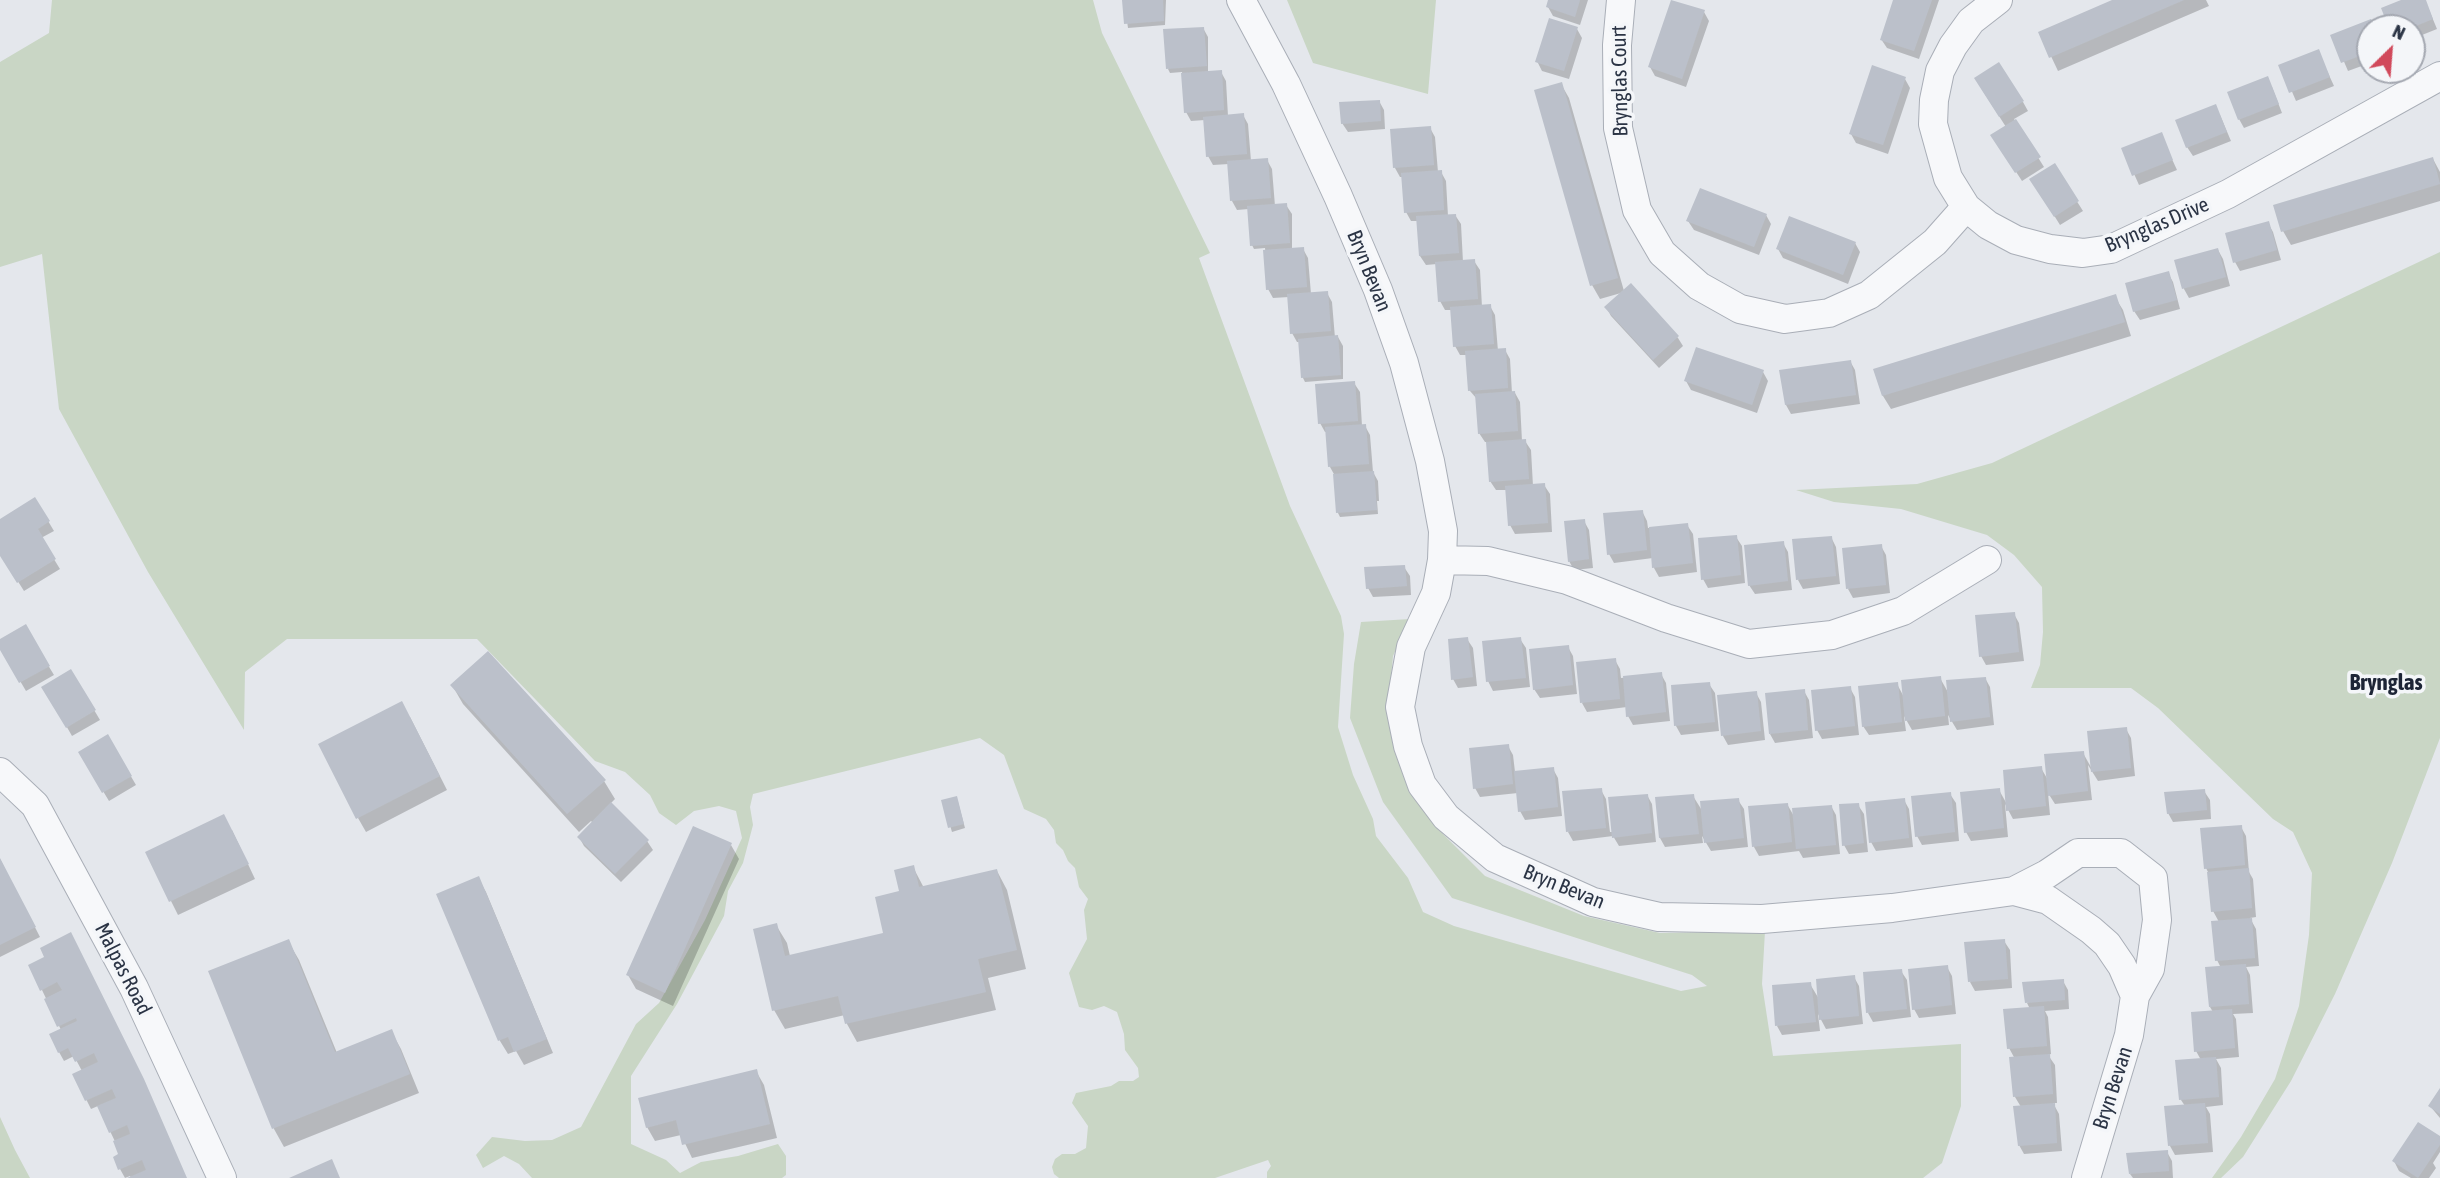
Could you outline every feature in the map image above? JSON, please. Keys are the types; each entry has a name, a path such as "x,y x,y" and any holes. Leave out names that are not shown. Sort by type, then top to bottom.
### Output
{"street":[{"name":"Bryn Bevan","path":"1241,0 1286,84 1383,302 1425,437 1443,531 1442,560 1436,593 1411,647 1400,707 1408,746 1422,785 1446,817 1495,858 1593,902 1659,917 1762,919 1905,907 2014,891 2047,874 2078,853 2122,853 2153,878 2157,920 2150,969 2135,996 2129,1035 2086,1178"},
{"name":"Brynglas Court","path":"1620,0 1618,128 1637,210 1662,253 1699,286 1740,309 1785,319 1829,313 1875,290 1935,242 1966,207"},
{"name":"Brynglas Drive","path":"1998,0 1971,21 1953,46 1940,71 1934,100 1933,124 1948,178 1966,207 1988,225 2016,240 2050,249 2083,253 2111,249 2228,194 2440,76"},
{"path":"1442,560 1488,561 1567,580 1666,618 1749,644 1832,635 1903,611 1987,560"},
{"name":"Malpas Road","path":"1,770 35,805 113,946 222,1178"},
{"name":"Bryn Bevan","path":"2014,891 2048,900 2091,930 2107,944 2122,966 2135,996"}],"green space":[{"path":"52,0 1093,0 1102,33 1210,253 1199,258 1290,506 1341,616 1344,634 1338,727 1353,775 1373,819 1376,836 1408,878 1423,912 1454,926 1681,991 1707,986 1692,975 1452,898 1383,802 1350,718 1354,664 1361,622 1410,619 1393,656 1389,701 1414,794 1436,827 1485,876 1584,916 1660,933 1765,931 1762,984 1773,1056 1961,1044 1961,1106 1942,1163 1923,1178 1267,1178 1271,1166 1268,1160 1215,1178 1059,1178 1052,1167 1055,1159 1062,1154 1075,1154 1086,1148 1088,1126 1072,1103 1076,1093 1111,1086 1119,1081 1133,1081 1139,1077 1138,1068 1125,1050 1124,1034 1117,1012 1104,1006 1092,1010 1079,1007 1069,973 1087,939 1084,910 1088,899 1079,887 1075,868 1056,843 1054,830 1046,819 1024,809 1004,755 980,738 753,794 750,807 753,825 743,863 728,891 724,916 677,1004 631,1076 631,1144 666,1160 680,1173 701,1162 738,1156 778,1144 786,1156 786,1175 782,1178 532,1178 519,1164 504,1156 483,1168 476,1155 492,1137 525,1141 552,1140 581,1127 636,1024 659,1003 705,920 742,838 736,811 719,806 694,811 676,825 659,813 650,795 625,772 595,761 477,639 287,639 245,672 244,730 148,572 59,409 42,254 0,267 0,62 49,33"},
{"path":"1287,0 1436,0 1428,94 1313,63"},
{"path":"2440,252 2440,738 2392,863 2335,994 2291,1081 2243,1157 2221,1178 2212,1178 2241,1137 2275,1079 2299,1006 2309,935 2312,873 2293,832 2273,819 2158,708 2131,688 2031,688 2040,665 2043,632 2042,587 2014,555 1987,535 1901,509 1834,502 1796,490 1917,484 1992,463"},
{"path":"0,1117 15,1150 30,1178 0,1178"}],"building":[{"path":"1122,0 1163,0 1164,21 1124,24"},
{"path":"1548,0 1580,0 1575,17 1546,7"},
{"path":"1671,0 1705,10 1682,79 1648,67"},
{"path":"1893,0 1932,0 1914,51 1880,40"},
{"path":"2112,0 2184,0 2049,58 2038,32"},
{"path":"2401,0 2426,0 2433,19 2426,22 2426,14 2383,14 2381,8"},
{"path":"1549,18 1578,27 1564,71 1535,62"},
{"path":"2356,25 2356,57 2341,63 2330,35"},
{"path":"1204,27 1207,66 1166,69 1163,29"},
{"path":"2319,49 2330,77 2289,93 2278,65"},
{"path":"1999,62 2024,101 1999,117 1974,78"},
{"path":"1872,65 1906,77 1883,145 1849,134"},
{"path":"1222,70 1224,110 1184,113 1181,73"},
{"path":"2268,76 2279,104 2238,120 2227,92"},
{"path":"1562,82 1618,278 1590,286 1534,90"},
{"path":"1380,100 1381,121 1341,124 1339,102"},
{"path":"2216,104 2227,132 2186,148 2175,120"},
{"path":"1244,113 1247,154 1206,157 1203,117"},
{"path":"2016,119 2041,157 2015,173 1990,135"},
{"path":"1431,126 1434,165 1393,168 1390,129"},
{"path":"2162,132 2173,160 2132,176 2121,148"},
{"path":"2433,157 2440,184 2281,232 2273,205"},
{"path":"1268,158 1271,198 1230,201 1227,161"},
{"path":"2055,163 2079,201 2054,217 2029,179"},
{"path":"1442,170 1444,210 1404,213 1401,173"},
{"path":"1700,188 1767,214 1754,247 1686,221"},
{"path":"1287,203 1290,243 1250,246 1247,206"},
{"path":"1456,214 1459,253 1419,256 1416,216"},
{"path":"1789,216 1856,242 1843,275 1776,249"},
{"path":"2269,221 2277,250 2233,263 2225,233"},
{"path":"1304,247 1307,287 1266,290 1263,250"},
{"path":"2218,248 2226,277 2182,289 2174,260"},
{"path":"1475,259 1478,299 1438,302 1435,262"},
{"path":"2169,271 2177,300 2133,312 2125,283"},
{"path":"1631,283 1679,336 1653,360 1604,307"},
{"path":"1328,291 1331,331 1290,334 1287,294"},
{"path":"2116,294 2125,322 1882,396 1873,369"},
{"path":"1491,304 1494,344 1453,347 1450,307"},
{"path":"1338,335 1341,375 1301,378 1298,339"},
{"path":"1696,347 1764,370 1752,405 1684,381"},
{"path":"1506,348 1508,388 1468,391 1465,351"},
{"path":"1851,360 1856,395 1785,405 1779,370"},
{"path":"1355,381 1358,421 1318,424 1315,384"},
{"path":"1515,391 1518,431 1478,434 1475,394"},
{"path":"1366,424 1369,464 1328,467 1325,427"},
{"path":"1526,439 1529,479 1489,482 1486,442"},
{"path":"1374,471 1377,510 1336,513 1333,474"},
{"path":"1545,483 1548,523 1508,526 1505,486"},
{"path":"35,497 50,521 38,529 56,559 17,583 0,556 0,519"},
{"path":"1643,510 1647,550 1607,555 1603,513"},
{"path":"1585,519 1589,559 1568,562 1564,521"},
{"path":"1688,523 1693,563 1652,568 1649,527"},
{"path":"1737,535 1741,575 1701,580 1698,538"},
{"path":"1832,536 1836,576 1796,580 1792,539"},
{"path":"1784,541 1788,581 1748,586 1744,545"},
{"path":"1882,544 1886,585 1846,589 1842,548"},
{"path":"1405,565 1407,586 1366,589 1364,567"},
{"path":"2015,612 2019,652 1979,657 1975,615"},
{"path":"26,624 50,666 19,683 0,650 0,639"},
{"path":"1468,637 1473,677 1451,680 1448,639"},
{"path":"1521,637 1526,678 1486,682 1482,641"},
{"path":"1569,645 1573,685 1533,690 1529,649"},
{"path":"488,651 606,780 567,814 450,685"},
{"path":"1616,658 1620,699 1580,703 1576,662"},
{"path":"71,669 96,710 66,728 41,687"},
{"path":"1662,672 1666,712 1626,717 1623,676"},
{"path":"1941,676 1945,716 1905,721 1901,680"},
{"path":"1986,677 1990,717 1950,722 1946,680"},
{"path":"1710,682 1715,722 1674,726 1671,685"},
{"path":"1898,682 1902,722 1862,727 1858,686"},
{"path":"1851,686 1855,726 1815,731 1811,690"},
{"path":"1805,689 1808,730 1769,734 1765,693"},
{"path":"1757,691 1761,731 1721,736 1717,695"},
{"path":"402,701 440,776 356,819 318,744"},
{"path":"2127,727 2131,768 2091,772 2087,731"},
{"path":"108,734 132,776 102,793 78,752"},
{"path":"1509,744 1513,784 1473,789 1469,748"},
{"path":"2084,751 2088,791 2048,796 2044,754"},
{"path":"2042,766 2046,806 2006,811 2003,770"},
{"path":"1554,767 1558,807 1518,812 1514,771"},
{"path":"1602,788 1606,828 1566,832 1562,791"},
{"path":"2000,788 2004,828 1964,833 1960,792"},
{"path":"2205,789 2207,810 2167,814 2164,792"},
{"path":"1951,792 1955,832 1915,837 1911,796"},
{"path":"1648,794 1652,833 1612,838 1608,797"},
{"path":"1694,794 1699,834 1659,838 1655,797"},
{"path":"957,796 964,824 948,828 941,800"},
{"path":"1739,798 1744,838 1704,843 1700,801"},
{"path":"1905,798 1909,838 1869,843 1865,802"},
{"path":"611,802 649,840 615,874 577,837"},
{"path":"1788,803 1792,842 1752,847 1748,806"},
{"path":"1859,803 1864,843 1842,846 1839,804"},
{"path":"1832,805 1836,845 1796,849 1792,808"},
{"path":"224,814 249,864 169,902 145,852"},
{"path":"2242,825 2245,865 2204,869 2200,828"},
{"path":"693,826 732,843 665,993 626,975"},
{"path":"0,858 36,927 0,945"},
{"path":"914,865 919,887 997,869 1017,950 978,959 986,992 845,1024 838,996 772,1011 753,929 777,923 785,956 883,933 875,897 899,891 894,870"},
{"path":"2249,868 2252,908 2211,912 2207,872"},
{"path":"479,876 547,1039 514,1052 508,1037 498,1041 436,894"},
{"path":"2252,918 2255,958 2215,961 2211,921"},
{"path":"71,932 144,1079 187,1178 127,1178 146,1170 142,1160 118,1170 113,1157 118,1154 113,1141 130,1134 129,1130 127,1125 109,1133 97,1106 116,1098 112,1089 85,1101 72,1074 98,1062 94,1053 75,1062 68,1048 58,1053 49,1034 77,1021 76,1018 57,1027 44,999 62,990 57,982 40,991 28,965 44,957 40,948"},
{"path":"289,939 335,1052 392,1029 410,1074 272,1129 208,971"},
{"path":"2005,939 2008,979 1968,982 1964,942"},
{"path":"2246,964 2249,1004 2209,1007 2205,967"},
{"path":"1948,965 1952,1005 1912,1010 1908,969"},
{"path":"1902,969 1907,1009 1866,1013 1863,972"},
{"path":"1855,975 1859,1016 1819,1020 1816,979"},
{"path":"2064,979 2065,1000 2025,1003 2022,982"},
{"path":"1811,982 1816,1022 1775,1026 1772,985"},
{"path":"2044,1006 2047,1046 2007,1049 2003,1009"},
{"path":"2232,1009 2235,1048 2194,1052 2191,1012"},
{"path":"2050,1054 2053,1094 2013,1097 2009,1057"},
{"path":"2216,1057 2219,1097 2179,1100 2175,1060"},
{"path":"757,1069 770,1124 682,1145 676,1120 646,1128 638,1098"},
{"path":"2440,1088 2440,1114 2428,1106"},
{"path":"2055,1103 2057,1143 2018,1146 2013,1106"},
{"path":"2205,1103 2208,1143 2168,1146 2164,1106"},
{"path":"2418,1122 2440,1136 2440,1145 2418,1178 2392,1161"},
{"path":"2168,1150 2169,1171 2129,1174 2126,1153"},
{"path":"332,1159 340,1178 289,1178"}],"district":[{"name":"Brynglas","path":"2386,683"}]}
